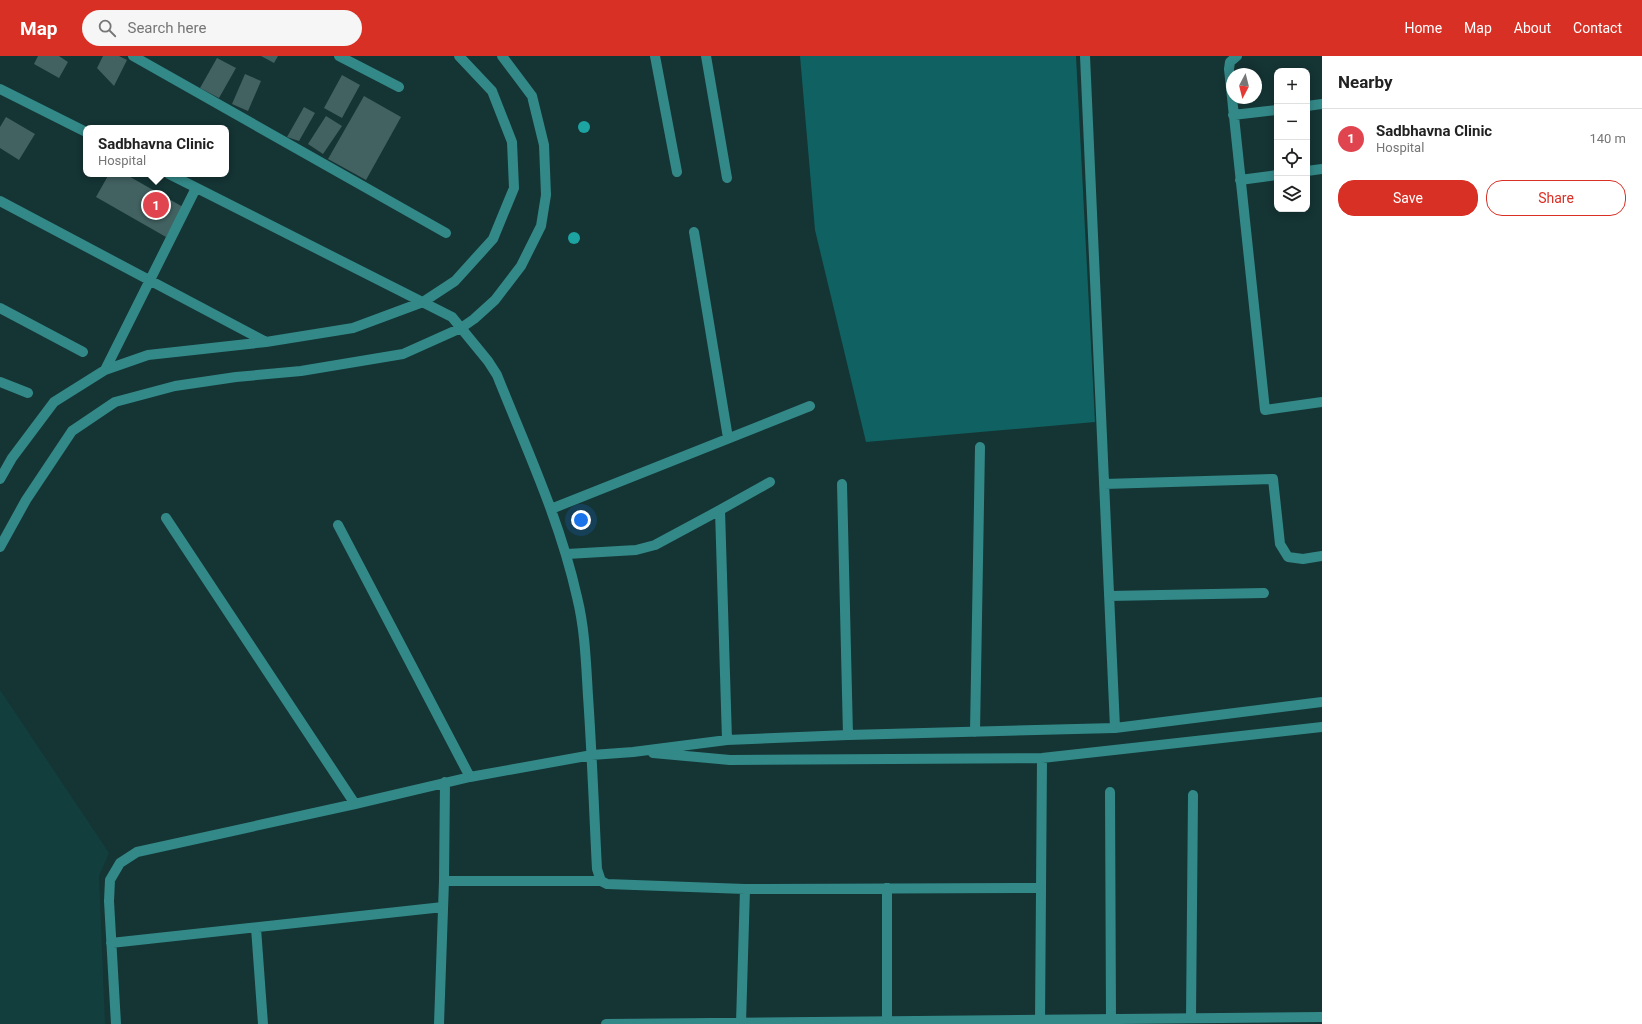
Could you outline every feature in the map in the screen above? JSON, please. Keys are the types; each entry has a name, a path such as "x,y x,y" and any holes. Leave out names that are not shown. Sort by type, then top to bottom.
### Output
{"street":[{"path":"133,56 446,233"},
{"path":"339,56 399,87"},
{"path":"0,479 12,458 54,402 105,370 148,355 266,342 353,328 422,302 454,280 493,239 514,188 512,142 492,91 459,56"},
{"path":"0,547 26,500 72,431 115,402 175,386 236,377 301,371 403,354 461,328 474,319 495,300 521,266 541,226 546,194 544,145 532,96 502,56"},
{"path":"655,56 677,172"},
{"path":"706,56 727,178"},
{"path":"1084,56 1115,728"},
{"path":"1237,56 1230,62 1229,69 1265,410 1322,402"},
{"path":"0,89 83,130"},
{"path":"1310,106 1322,104"},
{"path":"1233,115 1274,110"},
{"path":"1310,171 1322,172"},
{"path":"1240,180 1274,175"},
{"path":"175,177 452,317 488,361 497,375 551,509 567,554 578,599 585,655 592,755 597,869 601,881"},
{"path":"105,370 196,188"},
{"path":"0,201 266,342"},
{"path":"694,232 728,438"},
{"path":"0,308 82,352"},
{"path":"0,382 28,393"},
{"path":"551,509 810,406"},
{"path":"975,732 980,447"},
{"path":"1104,484 1273,479 1280,544 1288,556 1303,559 1322,556"},
{"path":"567,554 636,550 654,545 770,482"},
{"path":"842,484 848,734"},
{"path":"720,510 727,740"},
{"path":"166,518 355,804"},
{"path":"338,525 470,777"},
{"path":"1109,596 1264,593"},
{"path":"116,1024 109,901 110,880 120,863 137,852 355,804 445,782 592,755 634,752 727,740 848,734 1115,728 1322,702"},
{"path":"634,752 730,760 1042,758 1322,727"},
{"path":"1041,1022 1042,758"},
{"path":"439,1024 444,881 445,782"},
{"path":"1110,792 1111,1018"},
{"path":"1184,1020 1193,795"},
{"path":"444,881 601,881 608,884 745,889 1041,888"},
{"path":"886,1022 887,888"},
{"path":"741,1023 745,889"},
{"path":"111,943 443,907"},
{"path":"256,928 263,1024"},
{"path":"606,1024 1041,1022 1111,1018 1266,1021 1322,1017"}],"shaded area":[{"path":"800,56 1076,56 1095,422 866,442 815,230"},
{"path":"0,690 109,853 99,876 105,1024 0,1024"}],"building":[{"path":"38,56 59,56 68,62 59,78 34,64"},
{"path":"103,56 119,56 127,60 114,86 97,68"},
{"path":"261,56 278,56 274,63"},
{"path":"217,58 236,68 219,98 200,88"},
{"path":"245,74 261,81 248,111 232,104"},
{"path":"342,75 360,85 342,118 324,108"},
{"path":"364,96 401,117 366,180 328,159"},
{"path":"304,107 315,113 299,141 287,137"},
{"path":"326,116 342,126 323,154 308,144"},
{"path":"6,117 35,134 19,160 0,148 0,127"},
{"path":"107,177 130,177 183,207 166,237 96,197"}],"place":[{"name":"Sadbhavna Clinic","path":"156,205"}]}
